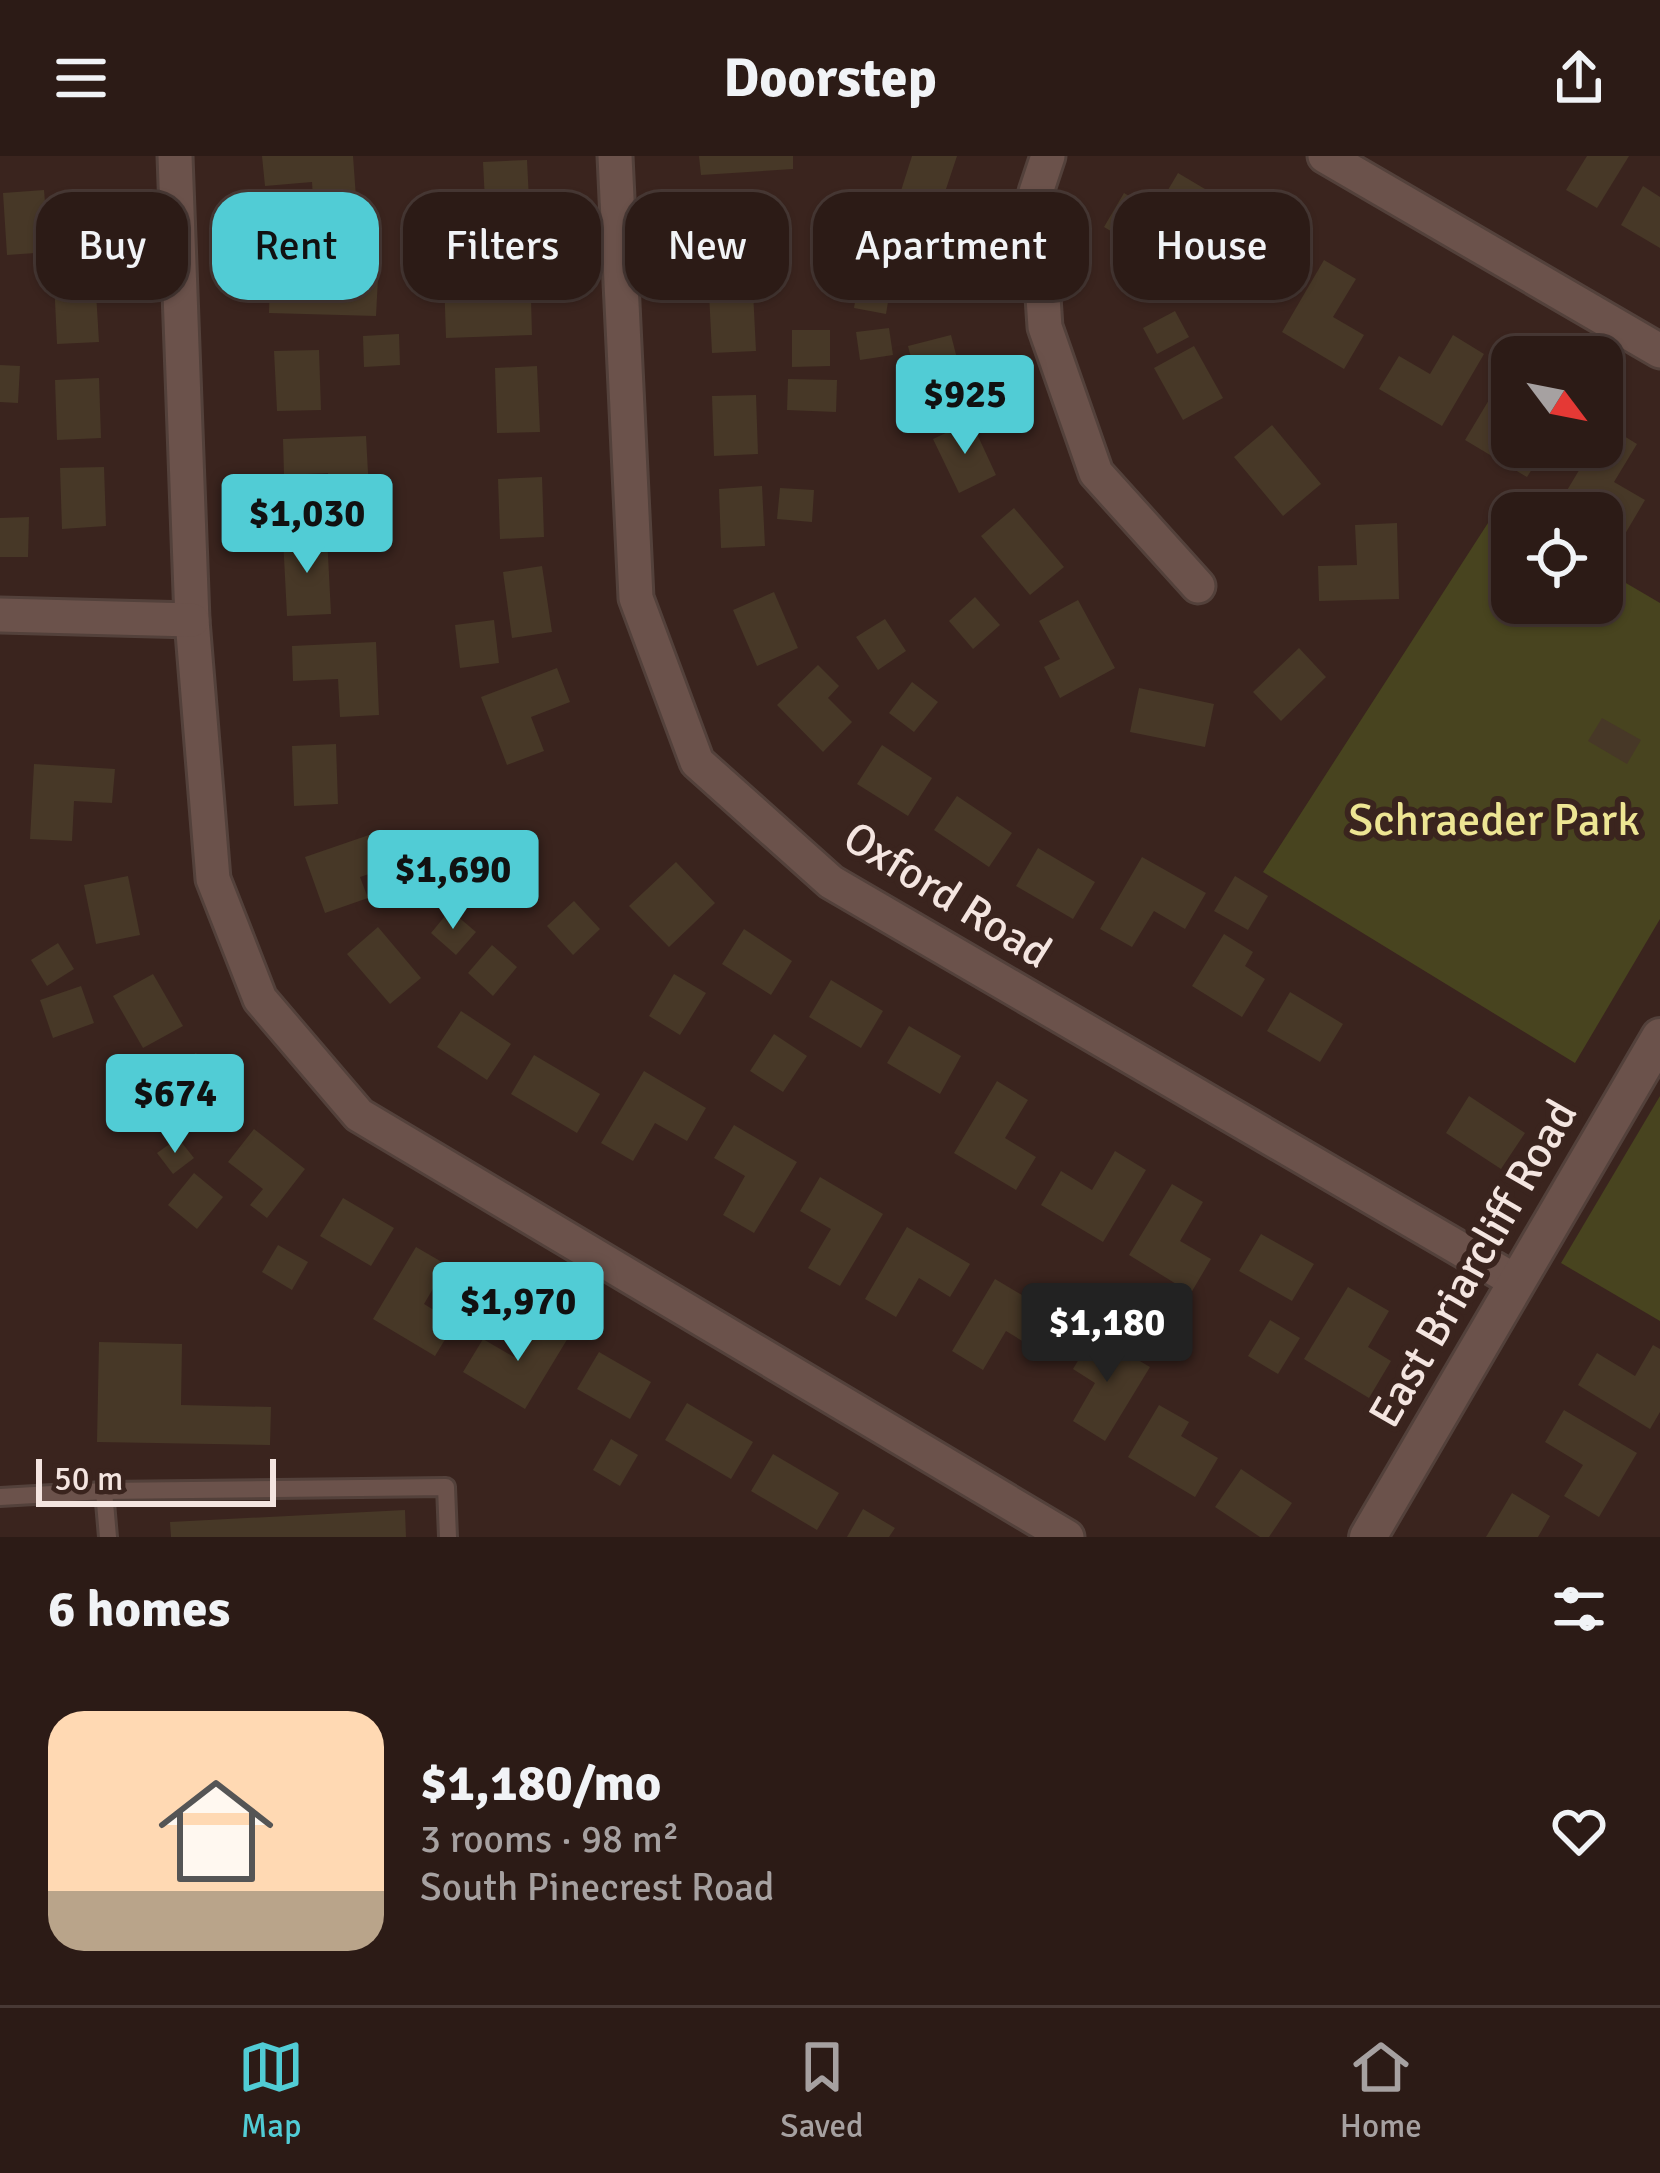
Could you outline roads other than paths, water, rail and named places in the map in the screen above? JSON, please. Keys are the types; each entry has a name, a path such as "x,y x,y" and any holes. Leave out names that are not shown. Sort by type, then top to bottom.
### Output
{"street":[{"path":"175,156 193,620 213,879 260,999 359,1115 1066,1537"},
{"name":"Oxford Road","path":"615,156 636,598 697,762 832,882 1516,1282"},
{"path":"1048,156 1036,192 1045,327 1096,473 1198,586"},
{"path":"1325,156 1660,351"},
{"path":"0,615 193,620"},
{"name":"East Briarcliff Road","path":"1367,1537 1660,1036"}],"lane":[{"path":"0,1497 104,1491 446,1487 448,1537"},
{"path":"104,1491 108,1537"}],"park label":[{"name":"Schraeder Park","path":"1494,819"}]}
